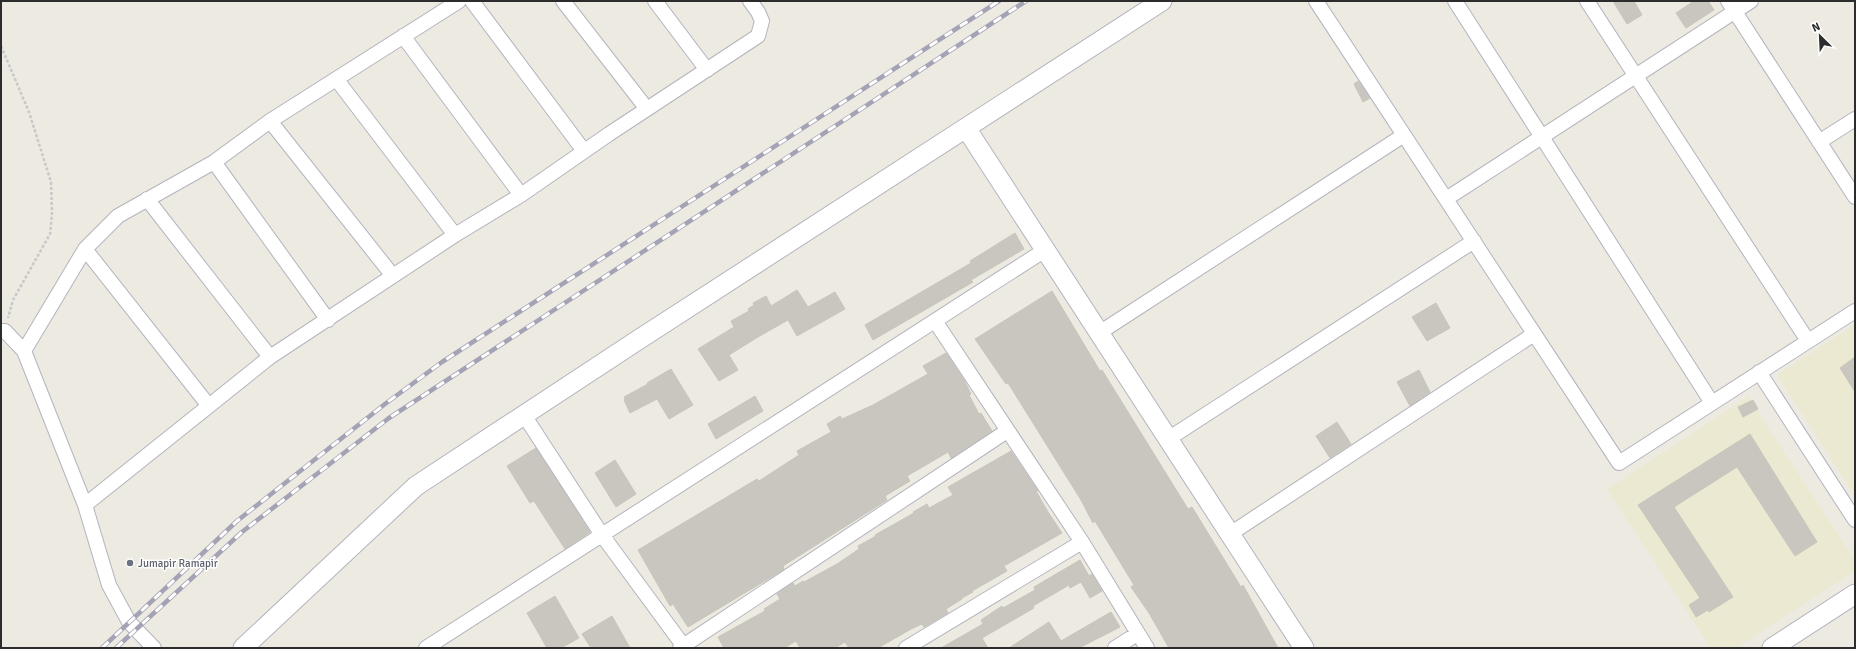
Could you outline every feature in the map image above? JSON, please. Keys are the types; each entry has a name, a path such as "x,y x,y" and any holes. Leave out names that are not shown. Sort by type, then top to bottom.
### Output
{"main road":[{"path":"243,648 416,486 1162,1"},
{"path":"966,128 1304,648"},
{"path":"1772,648 1855,594"}],"street":[{"path":"24,351 84,249 118,216 214,162 270,121 337,80 459,1"},
{"path":"472,1 584,151"},
{"path":"564,1 647,109"},
{"path":"655,1 707,70"},
{"path":"85,505 270,357 455,235 521,195 584,151 758,36 762,21 758,12 750,1"},
{"path":"1316,1 1619,463 1855,311"},
{"path":"1455,1 1712,403"},
{"path":"1587,1 1808,341"},
{"path":"1446,199 1636,76 1731,6 1751,1"},
{"path":"1731,6 1855,197"},
{"path":"403,36 521,195"},
{"path":"337,80 455,235"},
{"path":"1819,142 1855,119"},
{"path":"270,121 393,276"},
{"path":"1099,333 1404,135"},
{"path":"214,162 328,320"},
{"path":"147,200 270,357"},
{"path":"1168,439 1474,241"},
{"path":"84,249 209,406"},
{"path":"426,648 1045,250"},
{"path":"935,321 1082,542 1137,634 1147,648"},
{"path":"3,331 24,351 85,505 108,585 129,622 154,648"},
{"path":"1230,534 1534,334"},
{"path":"1760,372 1855,520"},
{"path":"524,415 602,535 683,647 1007,431"},
{"path":"906,648 1082,542"},
{"path":"1115,648 1137,634"}],"path":[{"path":"1,46 29,112 50,182 52,214 50,234 13,300 3,331"}],"shaded area":[{"path":"1855,325 1855,496 1777,375"},
{"path":"1748,397 1855,560 1855,571 1736,648 1711,648 1607,489"}],"building":[{"path":"1613,1 1634,1 1642,15 1627,24"},
{"path":"1694,1 1708,1 1714,10 1686,28 1676,13"},
{"path":"1358,81 1370,98 1363,102 1354,84"},
{"path":"1015,233 1024,249 971,280 973,282 873,340 865,325 971,263 970,261"},
{"path":"797,290 808,307 835,292 845,309 797,336 788,320 758,337 729,355 738,370 719,381 698,349 734,327 731,321 749,311 748,309 754,305 753,303 766,296 771,306"},
{"path":"1052,291 1100,371 1102,370 1188,509 1192,507 1241,587 1243,585 1278,648 1169,648 1149,613 1131,587 1134,585 1095,521 1093,523 1081,500 1008,383 1006,384 975,339"},
{"path":"1436,303 1450,328 1427,341 1412,317"},
{"path":"946,353 964,380 971,394 969,395 979,414 981,413 992,431 951,458 948,452 907,476 910,481 885,496 887,500 783,566 784,569 688,627 673,604 670,606 638,550 757,479 759,481 799,455 797,451 831,432 827,424 840,416 842,419 873,405 928,374 923,366"},
{"path":"1855,357 1855,392 1840,368"},
{"path":"671,369 693,405 669,419 657,399 630,413 624,397"},
{"path":"1419,370 1430,392 1410,406 1397,382"},
{"path":"755,396 763,411 716,439 708,424"},
{"path":"1753,400 1758,409 1743,417 1738,407"},
{"path":"1337,422 1351,444 1330,458 1316,436"},
{"path":"1750,434 1817,542 1795,556 1737,467 1674,507 1733,597 1709,612 1708,610 1696,617 1689,605 1700,598 1638,505"},
{"path":"536,448 590,532 565,549 534,501 530,503 507,466"},
{"path":"1011,451 1038,491 1036,491 1062,533 1004,566 1007,571 972,591 973,592 946,609 948,613 924,627 922,624 911,629 878,648 849,648 845,642 835,648 800,648 796,641 784,648 724,648 718,637 765,611 764,609 780,599 777,594 793,583 795,586 837,564 859,549 858,546 927,504 929,508 953,495 948,487"},
{"path":"615,460 636,494 616,507 595,473"},
{"path":"1080,560 1089,576 1092,574 1102,591 1090,598 1081,582 1070,588 1069,585 1033,606 1034,608 982,638 988,648 941,648 983,624 981,620 1002,606 1003,608 1035,590 1034,587"},
{"path":"555,596 579,638 561,648 547,648 527,613"},
{"path":"1111,612 1120,627 1079,648 1009,648 1049,622 1061,641"},
{"path":"612,616 630,648 591,648 582,634"}],"railway":[{"path":"102,648 237,521 385,404 442,362 999,1"},
{"path":"116,648 242,532 389,418 1026,1"}],"place":[{"name":"Jumapir Ramapir","path":"130,563"}]}
